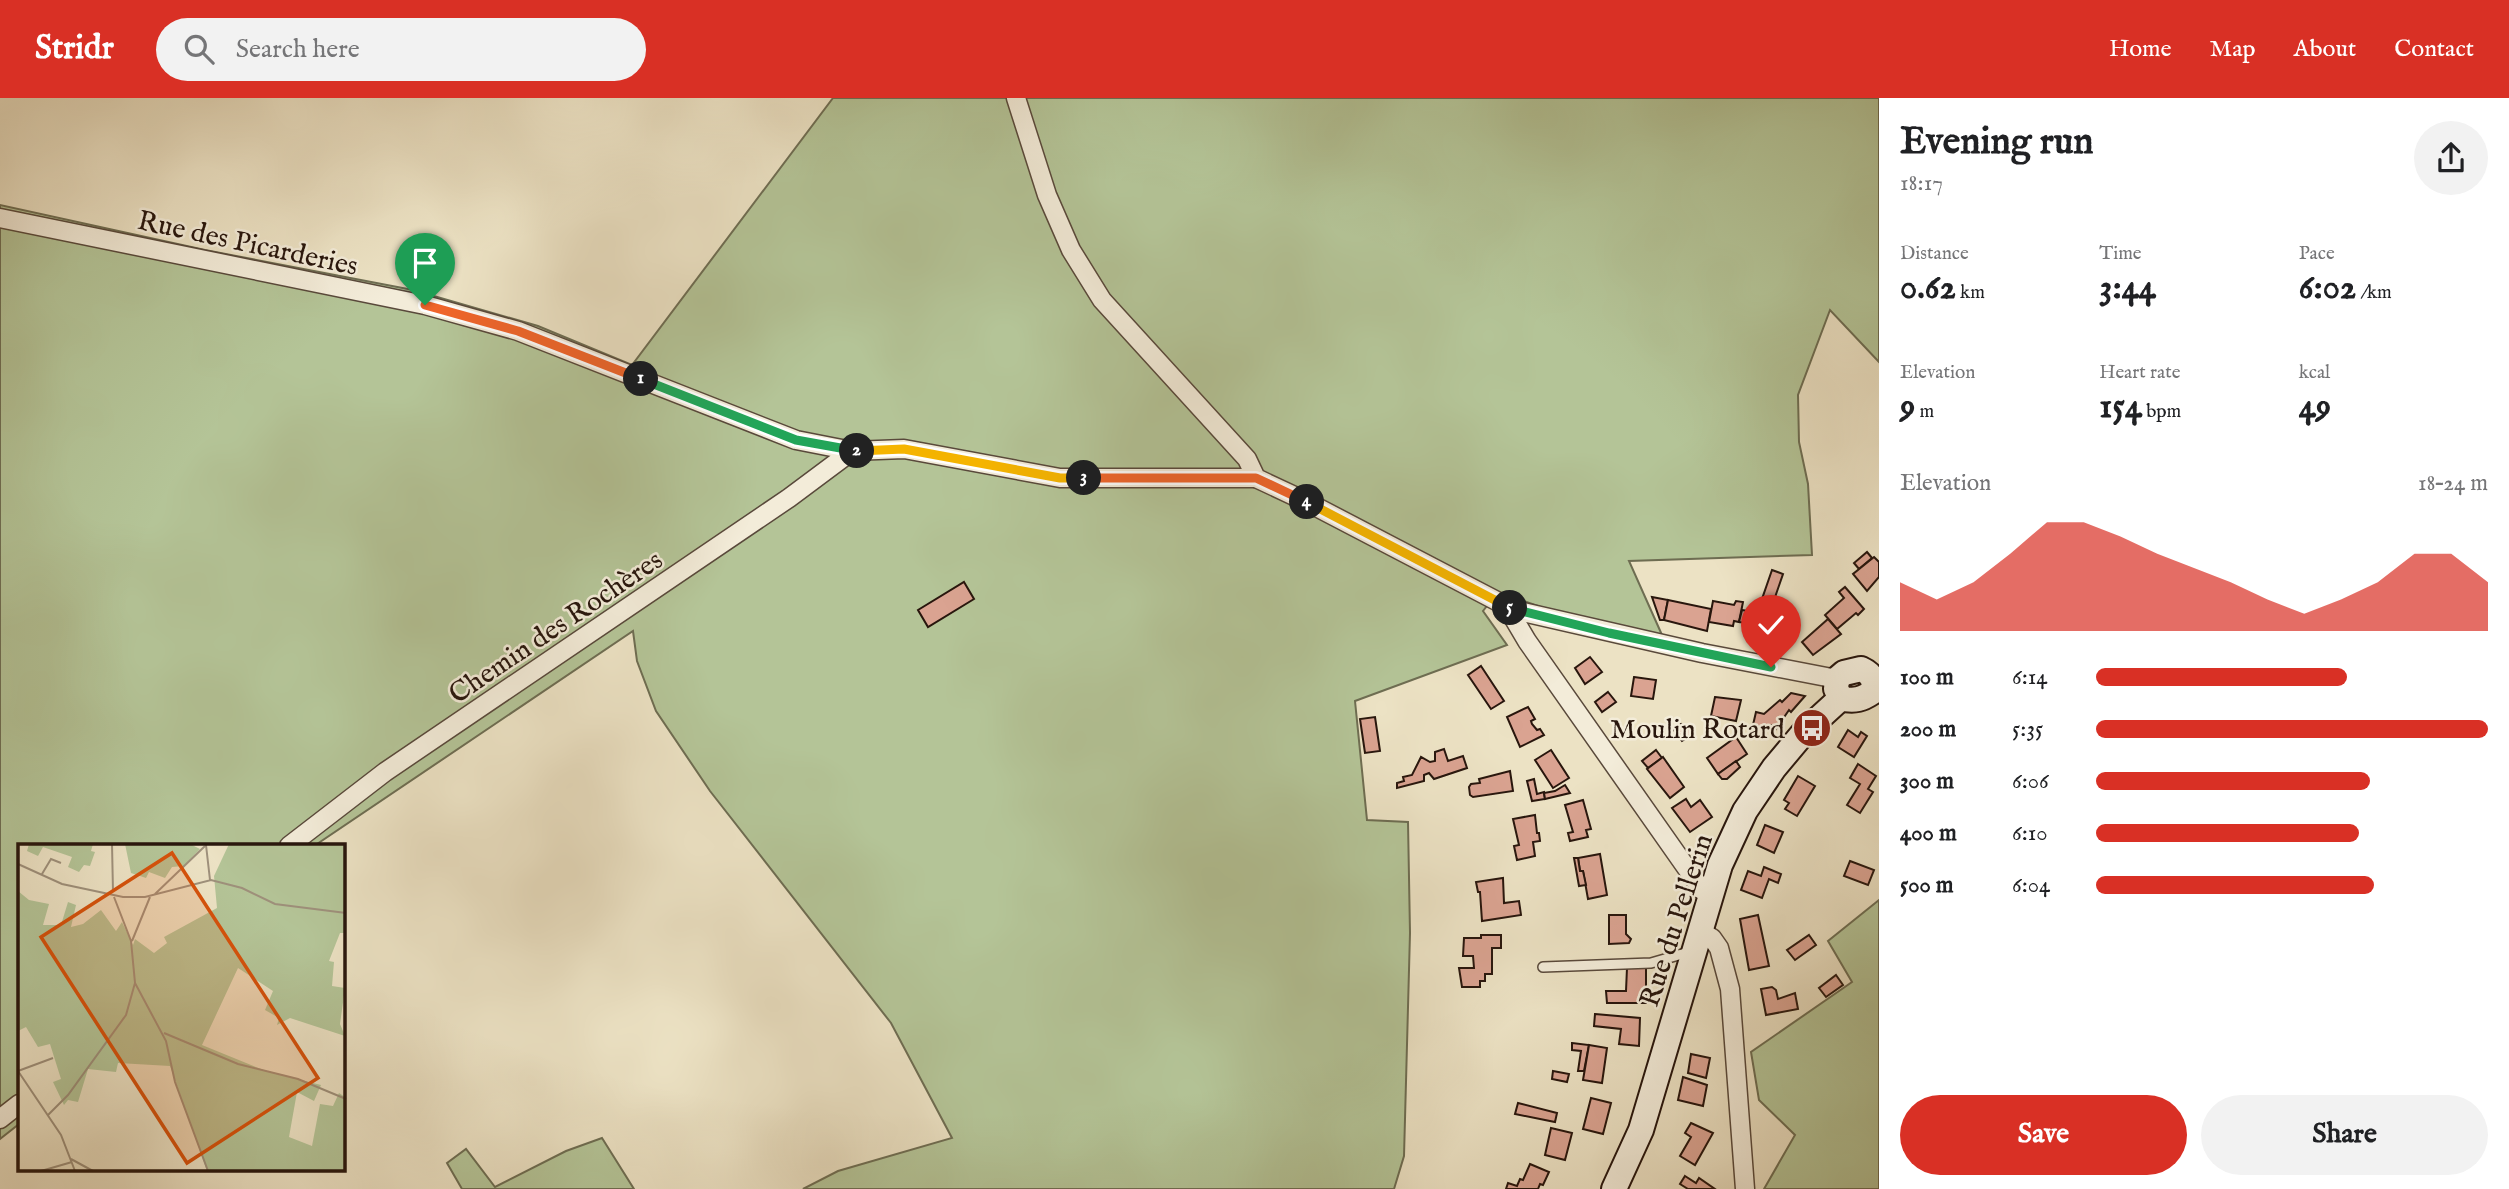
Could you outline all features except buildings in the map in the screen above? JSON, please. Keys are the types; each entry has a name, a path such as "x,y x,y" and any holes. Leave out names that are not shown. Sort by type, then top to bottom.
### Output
{"main road":[{"path":"1839,689 1850,701 1866,697 1875,679"},
{"name":"Rue du Pellerin","path":"1614,1189 1641,1130 1720,865 1745,811 1759,790 1839,689"}],"street":[{"path":"1016,98 1047,195 1070,250 1102,300 1247,459 1256,478 1514,610 1688,650 1839,689"},
{"name":"Rue des Picarderies","path":"0,218 425,305 505,327 796,440 852,451 904,449 1060,478 1256,478"},
{"name":"Chemin des Rochères","path":"292,844 385,772 789,498 852,451"},
{"path":"1514,610 1514,619 1527,641 1702,890 1710,893"},
{"path":"1697,941 1712,938 1719,948 1730,989 1745,1189"},
{"path":"0,1119 18,1105"}],"lane":[{"path":"1543,967 1651,963 1697,941"}],"green space":[{"path":"833,98 1879,98 1879,362 1830,310 1798,395 1799,442 1808,484 1812,555 1629,561 1662,635 1569,617 1498,592 1483,611 1507,645 1355,701 1367,820 1408,822 1410,933 1404,1156 1394,1189 803,1189 838,1171 952,1138 891,1023 710,791 656,711 637,661 633,631 317,844 18,844 18,1125 0,1139 0,205 205,250 413,290 538,326 632,365"},
{"path":"1879,900 1879,1189 1764,1189 1795,1135 1759,1100 1751,1052 1852,982 1828,941"},
{"path":"602,1138 634,1189 462,1189 447,1163 466,1149 495,1187 566,1151"}],"place":[{"name":"Moulin Rotard","path":"1812,728"}],"route":[{"path":"425,305 518,331 796,440 852,451 904,449 1060,478 1256,478 1514,610 1771,667"}]}
